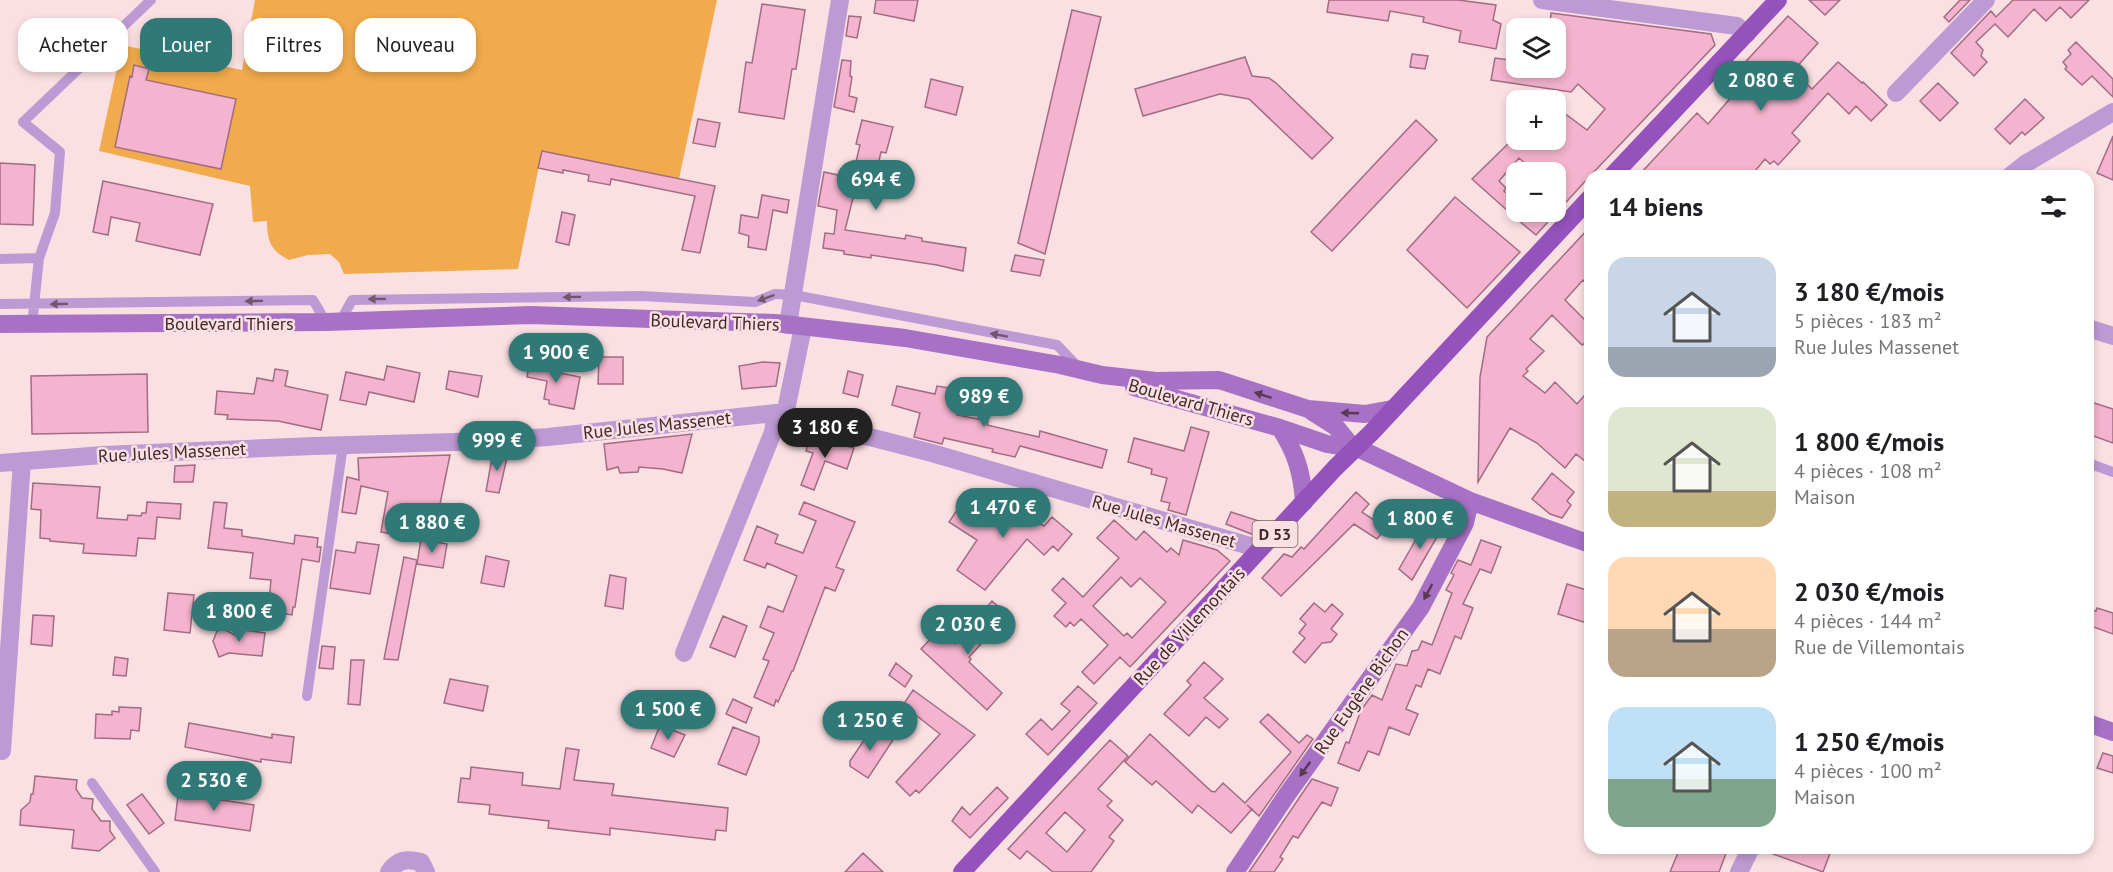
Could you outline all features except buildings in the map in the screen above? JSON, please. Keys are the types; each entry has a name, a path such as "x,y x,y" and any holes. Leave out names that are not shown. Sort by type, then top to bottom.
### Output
{"main road":[{"path":"1618,170 1778,0"},
{"name":"Rue de Villemontais","path":"962,872 1260,549 1584,204"},
{"name":"Boulevard Thiers","path":"0,324 333,322 531,315 796,326 905,338 1102,375 1155,381 1219,380 1308,409 1365,414 1392,410"},
{"name":"Boulevard Thiers","path":"1102,375 1140,389 1280,428 1327,444 1354,449"},
{"name":"Boulevard Thiers","path":"1308,409 1336,428 1354,449"},
{"path":"1280,428 1297,461 1302,478 1304,502"},
{"path":"1354,449 1362,450 1470,501 1584,542"},
{"name":"Rue Eugène Bichon","path":"1236,872 1286,796 1421,607 1465,524 1470,501"},
{"path":"2094,725 2113,732"}],"street":[{"path":"684,653 780,414 796,326 794,295 840,0"},
{"path":"1542,0 1737,26 1747,33"},
{"path":"1896,93 1986,0"},
{"path":"2018,170 2113,112"},
{"path":"2094,330 2113,336"},
{"name":"Rue Jules Massenet","path":"0,463 115,455 536,437 780,414 932,453 1260,549"},
{"path":"2,751 22,461"},
{"path":"1739,872 1748,854"},
{"path":"389,872 397,862 410,859 421,862 426,872"}],"lane":[{"path":"32,324 39,258 55,213 60,152 22,122 151,0"},
{"path":"0,259 39,258"},
{"path":"0,304 313,300 333,322 352,300 641,296 755,302 775,294 794,295 1056,345 1081,371"},
{"path":"307,696 344,445"},
{"path":"2094,465 2113,472"},
{"path":"92,783 155,872"}],"shaded area":[{"path":"255,0 717,0 679,179 542,151 518,269 344,274 339,262 330,254 308,255 289,260 271,245 267,221 253,222 250,186 99,151 116,72 128,72 128,46 140,49 140,72 232,72 232,68 242,70 244,59 244,72 343,72 343,18 252,18"}]}
